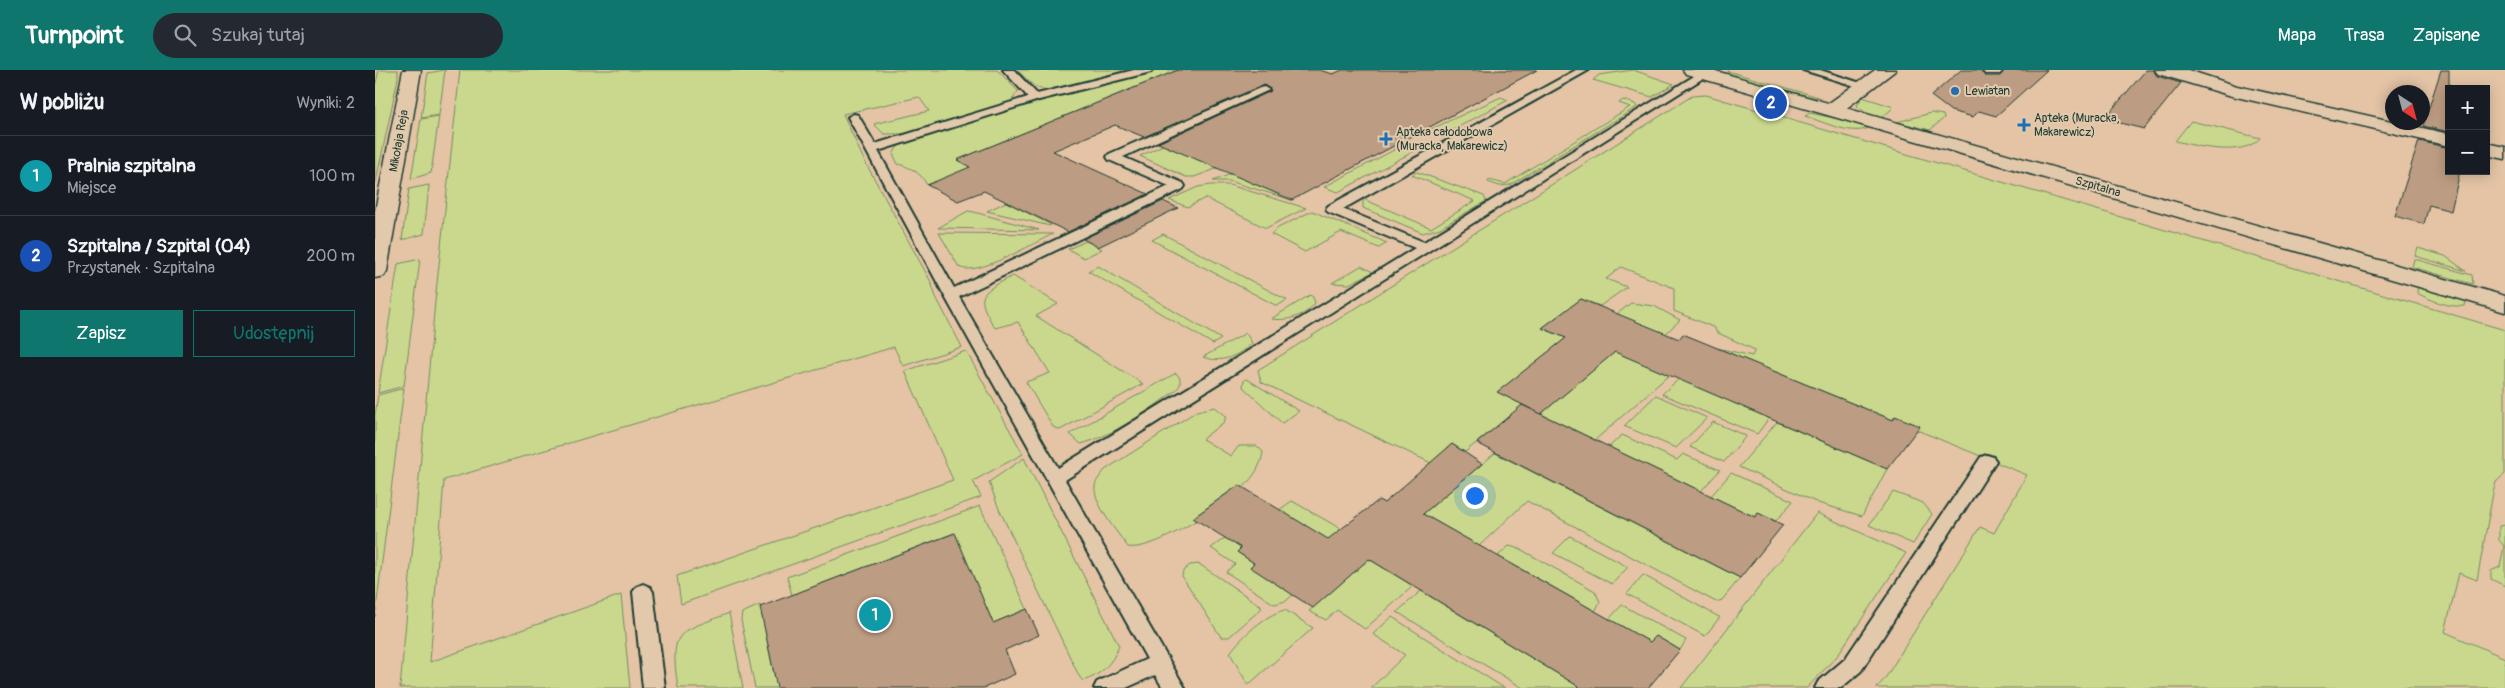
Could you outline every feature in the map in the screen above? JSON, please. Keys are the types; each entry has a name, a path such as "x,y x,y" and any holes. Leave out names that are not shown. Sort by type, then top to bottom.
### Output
{"street":[{"name":"Mikołaja Reja","path":"375,272 378,219 412,70"},
{"path":"1831,110 1887,70"},
{"path":"2164,70 2191,76 2232,90 2445,139"},
{"name":"Szpitalna","path":"1702,71 1831,110 2505,304"},
{"path":"2490,150 2505,154"}],"lane":[{"path":"1008,70 1035,98"},
{"path":"872,150 1035,98 1147,70"},
{"path":"1426,248 1333,209 1584,70"},
{"path":"1808,70 1865,86"},
{"path":"1055,478 1426,248 1702,71"},
{"path":"951,295 1179,186 1113,157 1264,90"},
{"path":"854,117 951,295 1174,688"},
{"path":"1826,688 1853,665 1987,461"},
{"path":"643,592 654,688"},
{"path":"1105,688 1160,663"}],"green space":[{"path":"379,70 398,70 398,78 375,186 375,87"},
{"path":"445,70 439,115 421,118 428,73"},
{"path":"460,70 997,70 1018,91 1011,102 908,134 884,134 874,124 929,111 919,97 843,114 863,158 931,282 936,297 962,347 903,366 894,347 444,480 430,662 621,595 630,688 400,688 435,302"},
{"path":"1017,70 1132,70 1048,91 1035,87"},
{"path":"1156,70 1178,70 957,160 972,168 927,185 915,171 898,164 893,154 899,145 913,140 1040,100"},
{"path":"1633,70 1674,84 1652,97 1593,80 1599,75"},
{"path":"1727,71 1822,98 1733,76"},
{"path":"1706,95 2505,330 2505,474 2496,482 2493,493 2477,580 2459,573 2445,632 2505,658 2505,688 1876,688 1884,680 1980,527 1994,533 2027,475 1917,430 1895,417 1893,420 1717,348 1752,356 1755,350 1716,332 1715,328 1674,311 1674,288 1621,267 1606,279 1627,287 1600,306 1581,299 1542,328 1566,338 1498,392 1523,405 1465,452 1452,444 1431,463 1261,382 1258,370 1692,96"},
{"path":"1501,97 1508,100 1442,136 1427,131"},
{"path":"1862,97 1893,108 1881,118 1866,113 1857,106"},
{"path":"1623,100 1635,104 1637,107 1510,185 1499,186 1488,182 1489,180 1505,184 1630,107 1619,103"},
{"path":"1810,113 1872,126 1865,129 1848,130 1805,116"},
{"path":"1931,113 1943,115 1944,118 1930,130 1897,122"},
{"path":"439,116 431,173 411,179 421,119"},
{"path":"2191,121 2260,138 2243,148 2231,149 2207,148 2175,141"},
{"path":"1289,142 1194,177 1186,177 1140,156 1163,145 1169,147"},
{"path":"1409,142 1422,147 1338,192 1324,187"},
{"path":"1282,154 1236,176 1292,200 1229,181 1213,181"},
{"path":"1417,172 1484,196 1486,201 1440,228 1423,233 1363,208 1363,199 1431,228 1475,201 1412,175"},
{"path":"429,185 424,234 402,240 409,189"},
{"path":"1229,185 1306,208 1266,228 1205,198 1188,207 1169,200 1198,187"},
{"path":"1006,202 1051,225 987,211"},
{"path":"968,211 974,212 1039,230 938,228"},
{"path":"1312,211 1387,243 1379,248 1341,232 1305,252 1271,234 1278,228"},
{"path":"939,233 1053,234 1006,258 978,268 967,269 959,267"},
{"path":"1163,234 1287,300 1277,306 1152,240"},
{"path":"1086,241 1102,249 1084,258 1068,249"},
{"path":"2418,248 2445,256 2466,271 2415,256"},
{"path":"420,259 404,386 378,393 398,264"},
{"path":"2414,259 2472,275 2473,284 2412,267"},
{"path":"1098,266 1221,339 1213,344 1088,271"},
{"path":"1361,266 1373,272 1349,284 1332,283"},
{"path":"1013,276 1058,304 1036,316 1143,384 1060,430 1053,427 1026,382 1050,373 1018,322 995,328 984,308 983,301 987,291"},
{"path":"2418,283 2467,297 2465,306 2447,305 2422,296 2417,293"},
{"path":"1310,295 1315,303 1306,312 1289,319 1271,319"},
{"path":"1631,303 1654,306 1680,320 1663,336 1617,314"},
{"path":"1246,333 1252,343 1241,352 1229,358 1217,360 1203,357"},
{"path":"1617,350 1669,375 1595,440 1541,414"},
{"path":"966,351 1023,454 973,481 981,497 681,604 677,576 953,480 905,371"},
{"path":"1176,373 1180,378 1180,385 1176,390 1130,422 1105,435 1081,444 1070,434"},
{"path":"1247,379 1299,411 1282,423 1243,387 1244,380"},
{"path":"1679,379 1769,418 1757,434 1662,394"},
{"path":"404,388 375,617 375,415 378,395"},
{"path":"1656,395 1707,418 1676,448 1624,426"},
{"path":"1215,407 1226,416 1224,422 1202,439 1231,456 1239,446 1257,446 1263,452 1256,472 1243,488 1239,485 1194,517 1197,520 1173,534 1154,542 1136,547 1128,547 1107,518 1098,501 1095,486 1098,479 1105,470 1197,411"},
{"path":"1713,422 1746,436 1724,462 1690,447"},
{"path":"1777,422 1887,469 1862,516 1818,503 1739,467"},
{"path":"1622,435 1677,460 1683,454 1720,470 1701,491 1609,447"},
{"path":"1495,453 1740,578 1722,600 1716,602 1527,501 1479,546 1423,514"},
{"path":"1024,458 1119,646 1105,668 1095,676 1083,681 999,509 989,482"},
{"path":"1731,473 1793,501 1776,521 1758,513 1755,517 1711,496"},
{"path":"1893,492 1923,503 1932,514 1913,544 1869,525"},
{"path":"1292,501 1343,530 1345,550 1279,510"},
{"path":"980,506 1027,609 993,623 954,533 792,595 787,577"},
{"path":"1817,513 1906,553 1837,656 1807,688 1681,688"},
{"path":"2505,525 2505,586 2491,579 2491,571 2500,567 2504,546 2499,540 2499,526"},
{"path":"1570,536 1628,567 1612,584 1553,553"},
{"path":"1225,538 1241,548 1237,552 1254,563 1250,567 1297,591 1286,601 1274,604 1226,572 1235,564 1211,548"},
{"path":"1509,546 1520,549 1595,591 1600,602 1595,611 1498,556"},
{"path":"1369,559 1413,586 1365,629 1337,610 1326,620 1309,611"},
{"path":"1199,564 1261,606 1261,609 1229,637 1221,637 1182,576 1183,571 1190,565"},
{"path":"1643,575 1720,617 1705,636 1627,594"},
{"path":"1421,591 1581,688 1523,688 1397,612"},
{"path":"760,605 777,688 755,688 741,620 742,613"},
{"path":"1622,605 1686,640 1680,650 1656,636 1650,642 1609,619"},
{"path":"1285,610 1313,628 1248,685 1230,653 1254,627 1270,616"},
{"path":"729,613 743,688 678,688 675,654 677,643 681,636 698,625"},
{"path":"1392,617 1505,688 1371,688 1405,655 1373,634"}],"building":[{"path":"1178,70 1319,70 1333,74 1342,70 1537,70 1292,200 1158,143 1271,91 1264,85 1144,137 1115,125 1053,151 1148,194 1068,232 984,191 958,201 927,185 970,167 957,160"},
{"path":"1961,70 1980,70 1985,76 2000,76 2005,70 2047,70 1996,116 1979,111 1973,117 1951,111 1931,96"},
{"path":"2146,70 2153,70 2157,76 2181,83 2144,129 2104,119"},
{"path":"2441,70 2449,70 2449,85 2445,85 2445,131 2430,128 2430,104"},
{"path":"2419,141 2445,147 2445,175 2459,175 2451,211 2429,205 2424,224 2395,216"},
{"path":"1163,201 1178,208 1098,247 1083,239"},
{"path":"1581,299 1679,339 1683,334 1893,420 1895,416 1920,426 1887,469 1615,352 1541,414 1497,392 1566,338 1542,328"},
{"path":"1522,405 1755,517 1758,513 1783,525 1740,578 1477,443"},
{"path":"1452,444 1482,464 1423,514 1650,642 1656,636 1680,650 1648,688 1581,688 1369,559 1313,608 1250,567 1254,563 1237,552 1241,548 1193,518 1239,485 1328,539 1379,500 1384,503"},
{"path":"955,533 993,623 1027,609 1039,635 1005,650 1015,674 984,688 777,688 760,607"}],"place":[{"name":"Lewiatan","path":"1955,91"},
{"name":"Szpitalna / Szpital (04)","path":"1771,103"},
{"name":"Apteka (Muracka, Makarewicz)","path":"2024,125"},
{"name":"Apteka całodobowa (Muracka, Makarewicz)","path":"1386,139"},
{"name":"Pralnia szpitalna","path":"875,615"}]}
